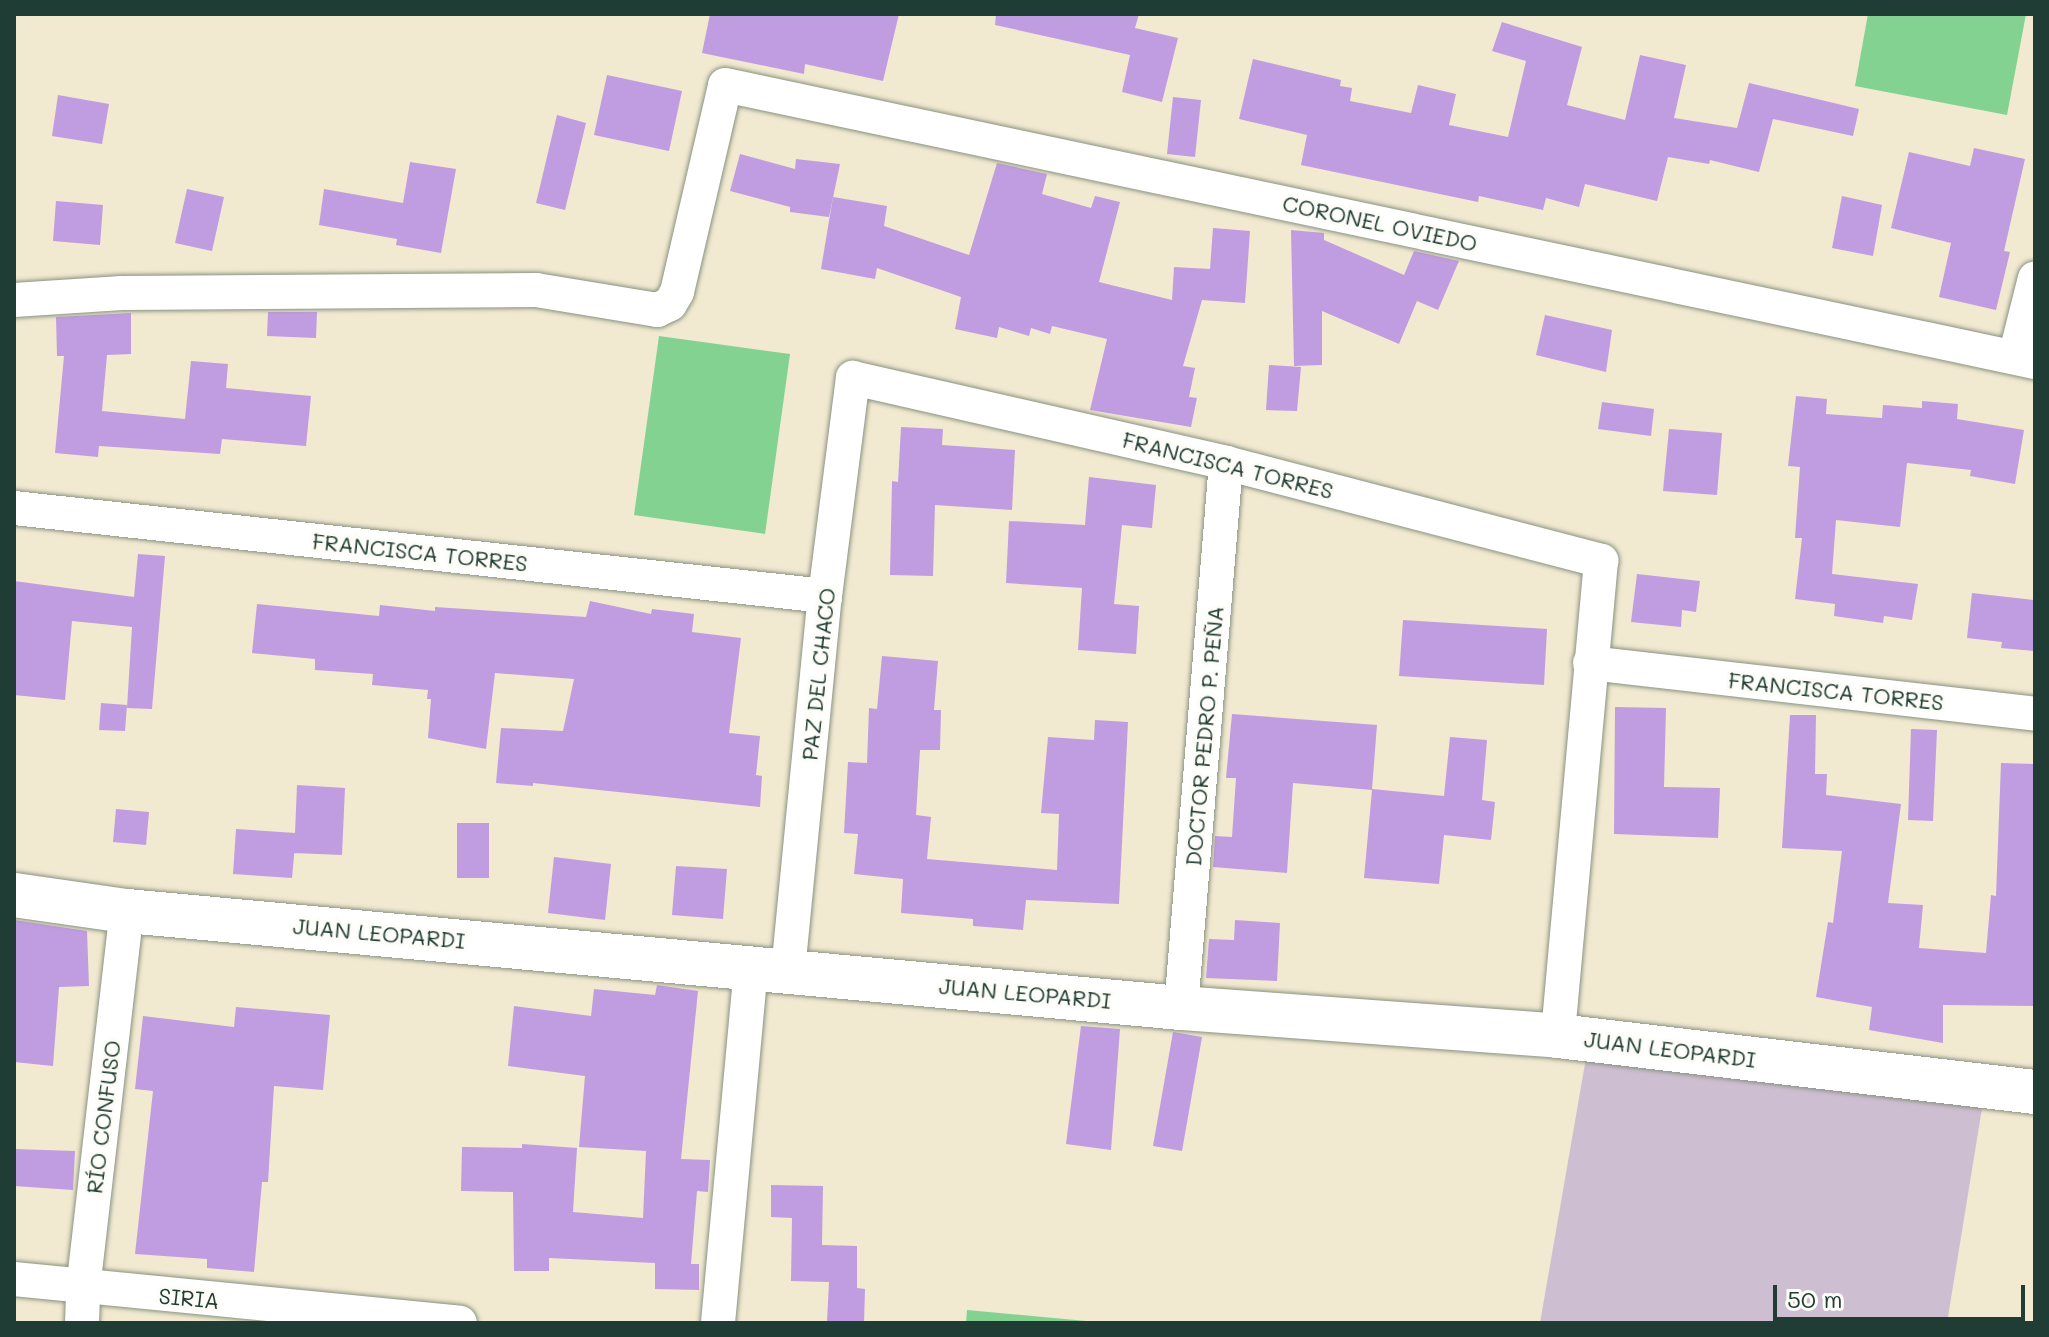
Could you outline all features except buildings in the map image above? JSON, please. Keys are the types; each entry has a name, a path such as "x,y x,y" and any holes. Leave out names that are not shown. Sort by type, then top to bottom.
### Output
{"main road":[{"name":"JUAN LEOPARDI","path":"14,895 127,911 1181,1008 1558,1036 2035,1092"}],"street":[{"name":"CORONEL OVIEDO","path":"14,300 122,293 536,290 657,310 670,304 677,292 725,85 2025,360"},
{"path":"2025,360 2035,278"},
{"name":"FRANCISCA TORRES","path":"853,378 1226,463 1601,561 1590,663 2035,714"},
{"name":"PAZ DEL CHACO","path":"718,1323 825,596 853,378"},
{"name":"DOCTOR PEDRO P. PEÑA","path":"1181,1008 1226,463"},
{"name":"FRANCISCA TORRES","path":"14,508 825,596"},
{"path":"1558,1036 1590,663"},
{"name":"RÍO CONFUSO","path":"82,1323 83,1289 127,911"},
{"name":"SIRIA","path":"14,1279 83,1289 460,1323"}],"shaded area":[{"path":"1586,1058 1984,1096 1947,1323 1540,1323"}],"green space":[{"path":"1868,14 2026,14 2007,115 1855,86"},
{"path":"659,336 790,354 765,534 634,515"},
{"path":"967,1310 1108,1323 966,1323"}]}
